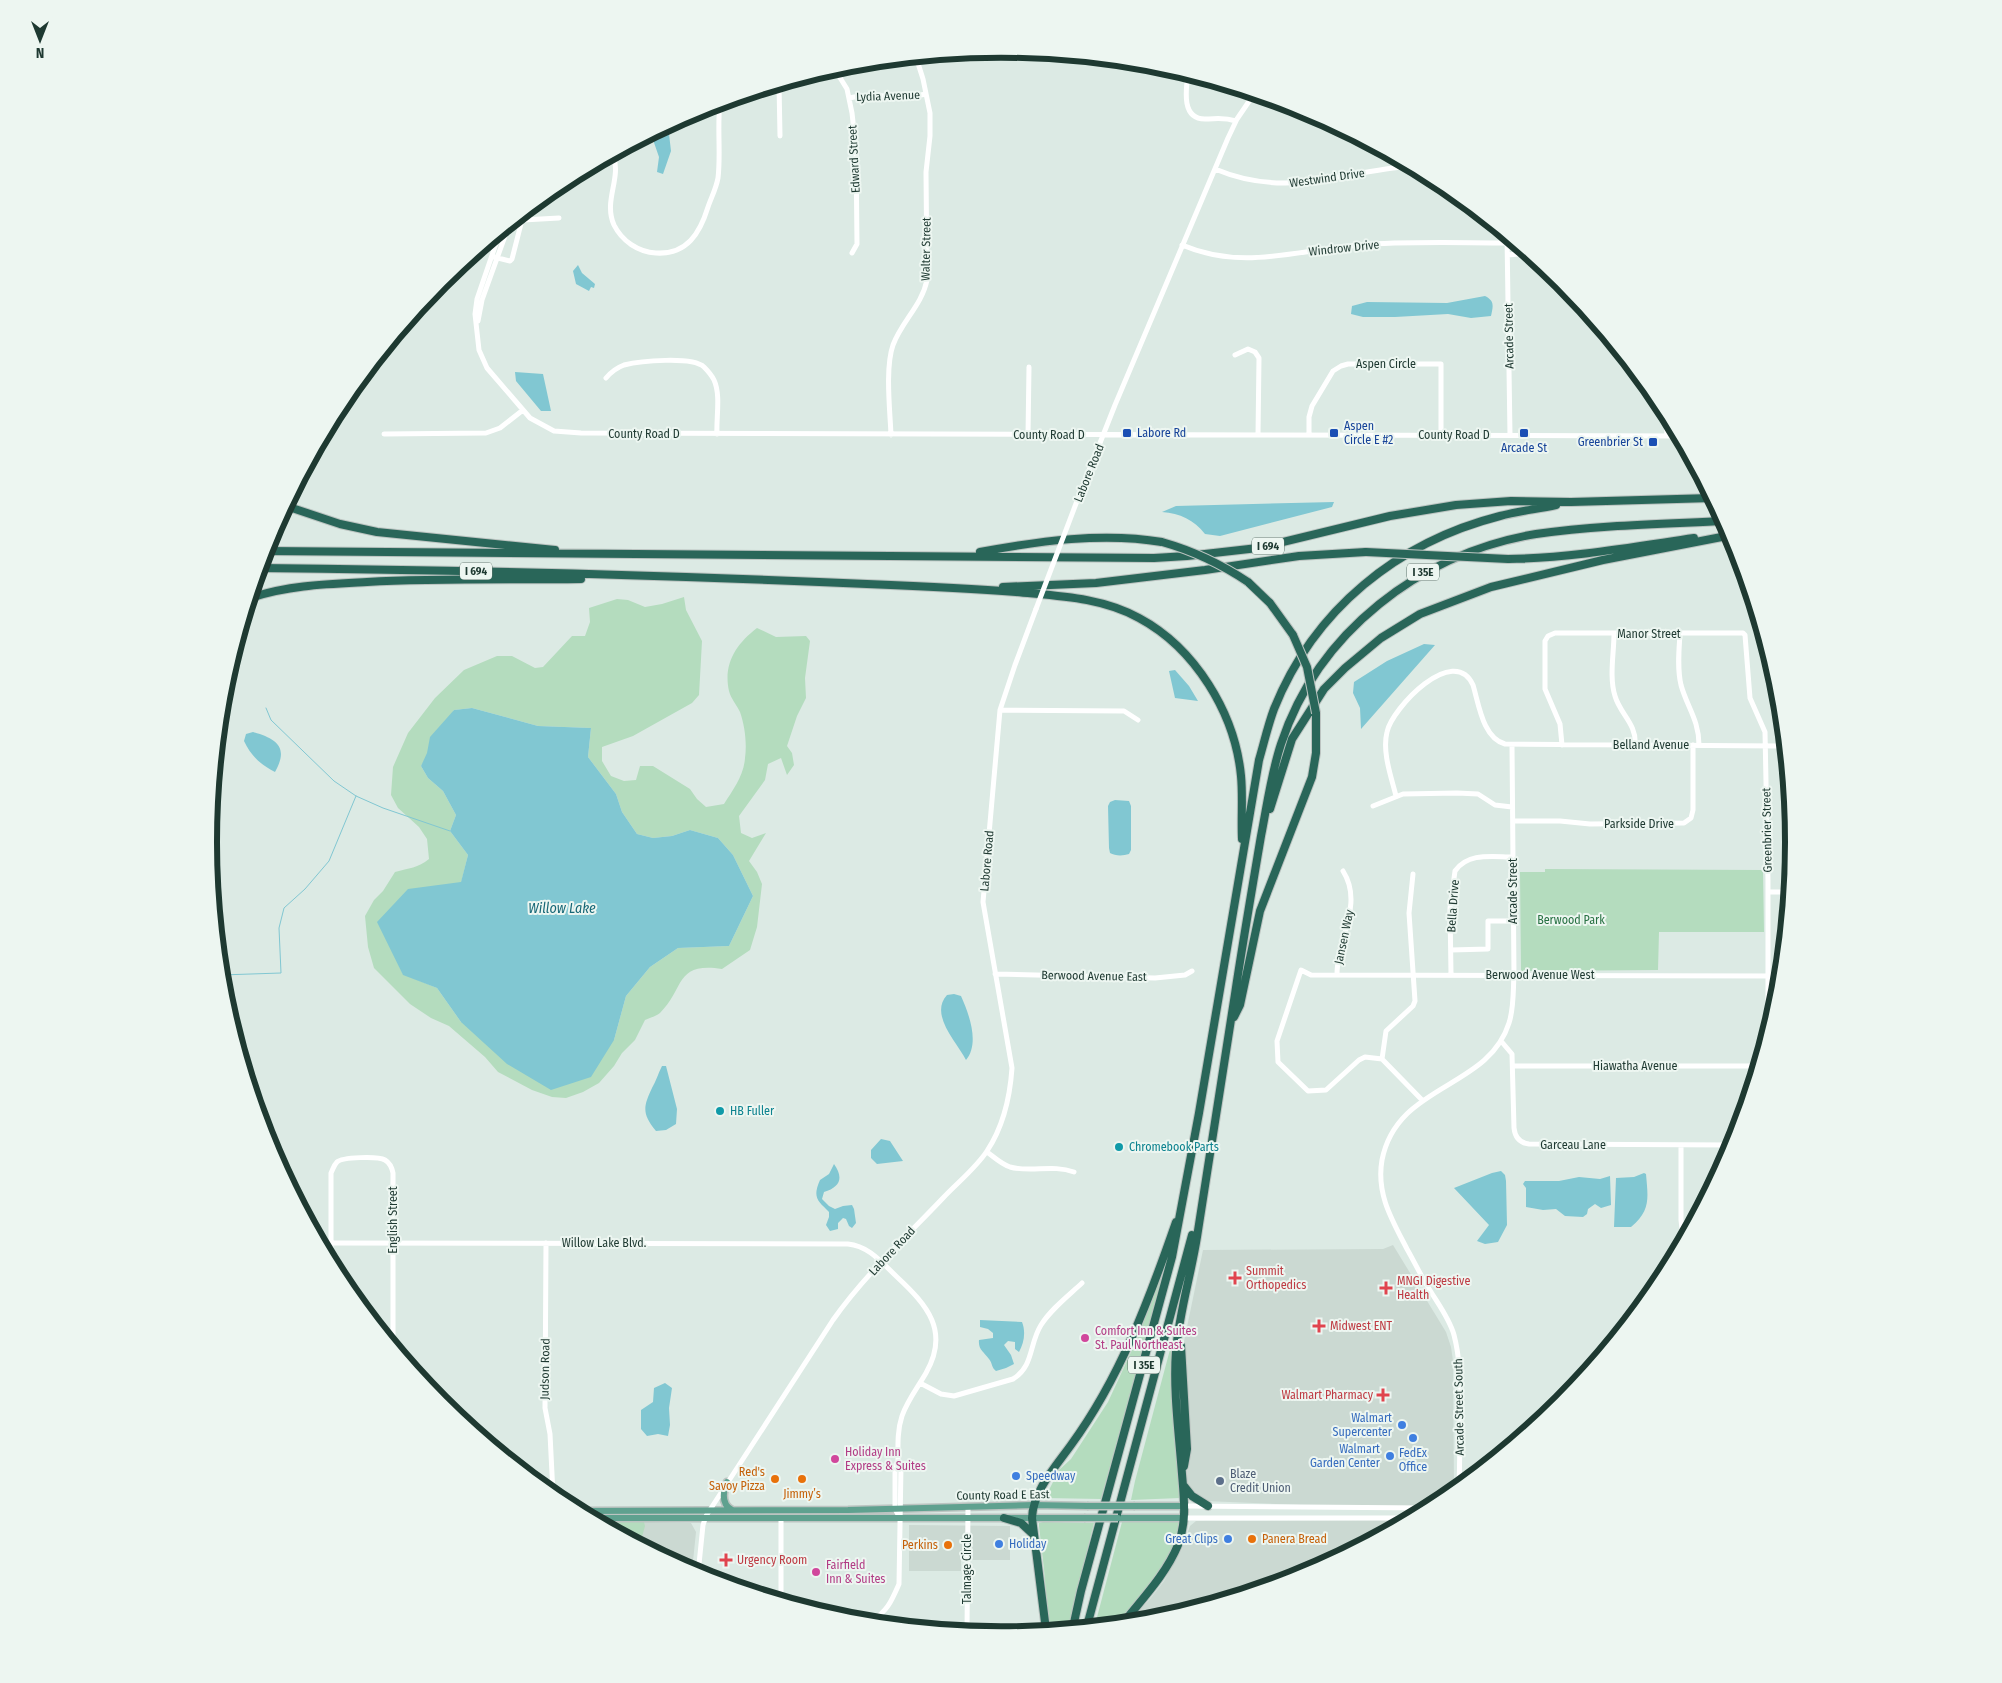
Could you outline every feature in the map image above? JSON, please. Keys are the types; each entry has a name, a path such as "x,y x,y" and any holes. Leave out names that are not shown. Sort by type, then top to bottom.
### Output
{"highway":[{"name":"I 35E","path":"1074,1622 1172,1257 1185,1194 1259,760 1274,708 1297,664 1319,630 1350,596 1382,569 1417,547 1447,533 1500,516 1571,502 1705,498"},
{"name":"I 694","path":"273,551 1154,558 1258,548 1390,516 1432,508 1511,501 1571,502"},
{"path":"292,508 340,524 377,532 507,544 574,553"},
{"name":"I 35E","path":"1089,1620 1190,1247 1206,1178 1264,822 1280,746 1296,705 1319,667 1351,628 1388,597 1423,572 1478,548 1535,535 1716,521"},
{"name":"I 694","path":"267,568 692,577 968,588 1096,582 1167,575 1299,556 1366,552 1543,559 1722,535"},
{"path":"1264,822 1271,806 1292,739 1324,689 1345,668 1381,638 1420,614 1491,587 1603,560 1723,536"},
{"path":"960,555 1010,546 1072,540 1126,538 1162,542 1213,560 1248,582 1270,603 1293,635 1307,667 1316,713 1316,753 1312,777 1260,910 1240,1005 1230,1028"},
{"path":"256,598 283,590 320,585 442,579 692,577"},
{"path":"968,588 1082,598 1138,617 1168,638 1190,661 1211,688 1227,720 1237,752 1241,776 1242,858"},
{"path":"1130,1614 1169,1564 1180,1542 1184,1506 1175,1377 1176,1349 1206,1178"},
{"path":"1045,1624 1032,1518 1034,1505 1048,1477 1088,1422 1118,1369 1154,1282 1185,1194"},
{"path":"1183,1484 1184,1488 1192,1496 1208,1506"},
{"path":"1004,1518 1020,1523 1034,1536"}],"main road":[{"path":"727,1482 724,1502 729,1509 736,1510"},
{"name":"County Road E East","path":"594,1511 898,1509 1034,1505 1184,1506"},
{"name":"County Road E East","path":"606,1518 1184,1518"}],"street":[{"name":"Walter Street","path":"891,435 891,353 897,337 922,298 927,280 926,172 930,125 926,94 918,62"},
{"name":"Edward Street","path":"839,75 844,82 849,98 856,149 857,244 852,253"},
{"path":"1187,80 1187,107 1192,114 1204,119 1226,118 1236,121"},
{"path":"779,90 780,136"},
{"name":"Lydia Avenue","path":"849,98 870,94 909,97 926,94"},
{"name":"Labore Road","path":"699,1565 704,1519 844,1304 881,1262 987,1152 1004,1115 1011,1089 1012,1068 983,902 1000,710 1015,665 1103,435 1214,169 1236,121 1251,98"},
{"path":"614,160 616,174 609,201 613,222 619,233 629,244 642,250 658,253 675,250 686,245 697,234 707,214 718,178 719,110"},
{"name":"Westwind Drive","path":"1214,169 1247,180 1286,184 1400,168"},
{"path":"524,220 559,218"},
{"path":"491,256 510,261 512,259 523,221"},
{"path":"478,329 482,300 505,235"},
{"path":"478,329 475,314 477,299 496,242"},
{"name":"Windrow Drive","path":"1182,245 1212,255 1248,259 1357,245 1507,243"},
{"name":"Arcade Street","path":"1507,243 1510,435"},
{"path":"1508,255 1520,254"},
{"name":"County Road D","path":"478,329 479,350 487,368 523,410 542,426 554,431 568,433 1671,436"},
{"path":"1235,355 1248,349 1255,352 1259,358 1258,435"},
{"path":"606,378 612,370 624,365 644,362 692,362 704,366 714,380 717,434"},
{"name":"Aspen Circle","path":"1309,435 1309,417 1312,406 1336,368 1348,364 1441,364 1441,435"},
{"path":"1028,435 1029,367"},
{"path":"384,434 486,433 500,428 523,410"},
{"path":"1667,428 1667,436"},
{"name":"Manor Street","path":"1562,745 1560,724 1547,695 1545,682 1546,641 1548,636 1555,633 1743,633"},
{"name":"Greenbrier Street","path":"1743,633 1746,638 1750,698 1763,726 1765,746 1768,1002"},
{"path":"1614,634 1613,690 1617,703 1635,731 1635,744"},
{"path":"1680,634 1680,682 1695,719 1696,745"},
{"path":"1396,796 1385,742 1388,728 1394,716 1418,688 1434,677 1457,672 1468,678 1473,685 1489,733 1500,743 1515,745"},
{"path":"1000,710 1124,711 1138,720"},
{"name":"Arcade Street","path":"1501,1041 1509,1024 1513,1005 1512,807 1515,745"},
{"name":"Belland Avenue","path":"1515,745 1779,746"},
{"name":"Parkside Drive","path":"1512,821 1560,821 1590,824 1684,823 1691,818 1693,810 1696,745"},
{"path":"1373,806 1396,796 1410,793 1474,793 1495,805 1512,807"},
{"name":"Bella Drive","path":"1451,974 1450,908 1455,871 1458,866 1475,857 1513,857"},
{"name":"Jansen Way","path":"1337,974 1338,960 1351,906 1351,883 1343,871"},
{"path":"1412,874 1409,913 1415,1001 1413,1006 1386,1031 1382,1059 1423,1101"},
{"path":"1768,892 1783,892"},
{"path":"1451,950 1488,949 1488,921 1513,921"},
{"name":"Berwood Avenue West","path":"1382,1059 1365,1057 1359,1060 1326,1090 1308,1091 1278,1062 1277,1041 1301,970 1311,975 1773,976"},
{"name":"Berwood Avenue East","path":"995,974 1155,978 1185,975 1192,971"},
{"name":"Garceau Lane","path":"1501,1041 1512,1054 1514,1066 1514,1128 1516,1136 1522,1142 1529,1144 1724,1145"},
{"name":"Arcade Street South","path":"1459,1477 1459,1357 1453,1332 1392,1221 1382,1190 1382,1160 1393,1130 1411,1108 1473,1069 1488,1057 1501,1041"},
{"name":"Hiawatha Avenue","path":"1514,1066 1751,1066"},
{"path":"1681,1145 1682,1230"},
{"path":"987,1152 1004,1164 1012,1167 1062,1168 1074,1172"},
{"name":"English Street","path":"331,1243 331,1173 336,1162 343,1159 378,1158 388,1162 393,1173 393,1336"},
{"name":"Willow Lake Blvd.","path":"328,1243 848,1244 862,1248 881,1262 920,1299 932,1320 935,1338 935,1348 931,1363 901,1419 898,1436 898,1462 895,1466 900,1518 899,1584 892,1601 881,1616"},
{"path":"331,1243 331,1248"},
{"name":"Judson Road","path":"546,1243 545,1408 550,1434 552,1483"},
{"path":"920,1383 941,1394 954,1396 1013,1379 1026,1368 1045,1319 1082,1283"},
{"name":"County Road E East","path":"1184,1506 1413,1508"},
{"name":"Talmage Circle","path":"967,1625 968,1507"},
{"name":"County Road E East","path":"1184,1518 1396,1518"},
{"path":"781,1519 781,1594"}],"shaded area":[{"path":"1393,1245 1446,1332 1451,1347 1453,1361 1454,1481 1410,1509 1205,1501 1195,1496 1187,1486 1186,1480 1186,1464 1191,1446 1182,1351 1203,1250 1383,1249"},
{"path":"1393,1520 1348,1545 1301,1566 1253,1584 1204,1599 1137,1613 1164,1581 1182,1549 1190,1526 1196,1521"},
{"path":"611,1521 691,1523 696,1532 693,1562 654,1545"},
{"path":"909,1525 1010,1526 1010,1560 961,1560 961,1571 909,1571"}],"green space":[{"path":"684,597 686,610 702,641 699,695 692,703 633,736 602,747 602,761 611,776 624,781 636,780 640,766 653,766 690,789 706,807 724,804 743,770 746,747 742,717 729,691 728,672 737,648 757,628 776,637 806,636 810,641 805,678 806,698 797,716 787,746 792,753 794,765 787,775 781,758 768,764 765,780 739,816 741,833 752,838 766,833 749,861 757,872 762,884 757,927 750,950 722,969 707,968 688,974 682,979 668,1004 660,1013 645,1020 635,1040 622,1053 614,1066 599,1083 583,1092 566,1098 552,1097 532,1090 498,1072 485,1057 449,1026 431,1018 410,1004 374,968 368,947 365,916 374,900 383,891 395,872 417,866 429,859 427,839 419,827 398,808 391,795 393,767 408,733 435,698 464,670 497,656 512,656 535,668 543,667 572,636 585,636 590,622 589,608 617,599 628,600 645,607","holes":["472,708 538,726 591,728 588,757 616,794 622,812 637,834 653,838 672,836 690,830 718,838 733,855 753,896 729,946 678,948 650,967 626,996 614,1040 461,1022 437,988 403,974 378,922 450,885 461,883 468,855 450,831 456,815 443,791 428,778 421,766 454,710"]},
{"name":"Berwood Park","path":"1545,869 1763,870 1764,932 1659,932 1658,970 1521,971 1520,872 1545,872"},
{"path":"1160,1276 1163,1277 1101,1499 1045,1498 1059,1470 1071,1459 1108,1402 1137,1339"},
{"path":"1176,1327 1180,1498 1131,1500 1135,1481"},
{"path":"611,1521 644,1522 645,1526 642,1539"},
{"path":"1122,1522 1179,1522 1176,1538 1164,1564 1127,1615 1096,1620"},
{"path":"1039,1523 1094,1523 1069,1622 1049,1624"}],"water":[{"path":"664,134 669,134 671,151 663,174 657,172 659,157 653,139"},
{"path":"578,265 582,273 595,284 594,288 591,287 589,291 576,284 573,271"},
{"path":"1485,296 1492,304 1491,316 1471,318 1448,314 1363,317 1351,314 1352,306 1367,302 1447,303"},
{"path":"515,372 543,374 551,411 541,411 516,381"},
{"path":"1334,502 1332,507 1220,536 1205,534 1186,518 1162,512 1176,506"},
{"path":"1424,644 1435,645 1361,729 1360,708 1353,693 1354,682 1387,661"},
{"path":"1175,670 1189,686 1198,701 1175,698 1169,671"},
{"name":"Willow Lake","path":"472,708 538,726 591,728 588,757 616,794 622,812 637,834 653,838 672,836 690,830 718,838 733,855 753,896 729,946 678,948 650,967 626,996 614,1040 591,1077 551,1090 507,1064 461,1022 437,988 403,975 377,922 408,889 461,882 468,855 450,831 456,815 443,791 428,778 421,766 427,753 430,737 454,710"},
{"path":"253,732 274,741 281,750 281,756 275,772 257,760 244,741 246,734"},
{"path":"1115,800 1129,801 1131,806 1131,850 1127,855 1110,853 1108,806 1110,802"},
{"path":"947,995 961,996 972,1028 972,1045 966,1060 946,1028 941,1011 942,1003"},
{"path":"662,1066 666,1066 677,1109 676,1124 666,1130 656,1131 648,1120 645,1110 649,1095"},
{"path":"881,1139 890,1141 903,1161 877,1164 871,1158 871,1150"},
{"path":"834,1164 839,1174 839,1181 837,1185 824,1192 822,1199 835,1209 852,1205 856,1223 852,1228 846,1219 843,1218 838,1223 838,1229 830,1231 826,1225 829,1212 817,1199 816,1191 820,1180 829,1174"},
{"path":"1501,1171 1505,1175 1506,1181 1507,1225 1498,1242 1485,1244 1477,1241 1489,1225 1454,1188"},
{"path":"1646,1174 1647,1203 1642,1215 1631,1227 1614,1227 1616,1178 1634,1177"},
{"path":"1610,1176 1611,1205 1601,1208 1595,1204 1588,1209 1587,1214 1583,1217 1565,1216 1556,1209 1543,1210 1526,1207 1526,1188 1523,1184 1525,1181 1559,1181 1579,1177 1600,1179"},
{"path":"980,1320 1022,1322 1024,1337 1019,1352 1015,1349 1015,1342 1008,1341 1004,1345 1011,1355 1014,1364 996,1371 994,1370 990,1361 980,1349 979,1343 979,1340 993,1338 993,1333 988,1329 980,1327"},
{"path":"665,1383 672,1388 668,1436 658,1434 647,1436 641,1429 641,1410 653,1402 654,1388"}],"waterway":[{"path":"266,708 271,720 334,781 356,796 383,808 450,831"},
{"path":"229,975 281,973 279,928 284,908 305,889 329,861 356,796"}],"place":[{"name":"Labore Rd","path":"1127,433"},
{"name":"Aspen Circle E #2","path":"1334,433"},
{"name":"Arcade St","path":"1524,433"},
{"name":"Greenbrier St","path":"1653,442"},
{"name":"HB Fuller","path":"720,1111"},
{"name":"Chromebook Parts","path":"1119,1147"},
{"name":"Summit Orthopedics","path":"1235,1278"},
{"name":"MNGI Digestive Health","path":"1386,1288"},
{"name":"Midwest ENT","path":"1319,1326"},
{"name":"Comfort Inn & Suites St. Paul Northeast","path":"1085,1338"},
{"name":"Walmart Pharmacy","path":"1383,1395"},
{"name":"Walmart Supercenter","path":"1402,1425"},
{"name":"FedEx Office","path":"1413,1438"},
{"name":"Walmart Garden Center","path":"1390,1456"},
{"name":"Holiday Inn Express & Suites","path":"835,1459"},
{"name":"Speedway","path":"1016,1476"},
{"name":"Red's Savoy Pizza","path":"775,1479"},
{"name":"Jimmy’s","path":"802,1479"},
{"name":"Blaze Credit Union","path":"1220,1481"},
{"name":"Great Clips","path":"1228,1539"},
{"name":"Panera Bread","path":"1252,1539"},
{"name":"Holiday","path":"999,1544"},
{"name":"Perkins","path":"948,1545"},
{"name":"Urgency Room","path":"726,1560"},
{"name":"Fairfield Inn & Suites","path":"816,1572"}]}
